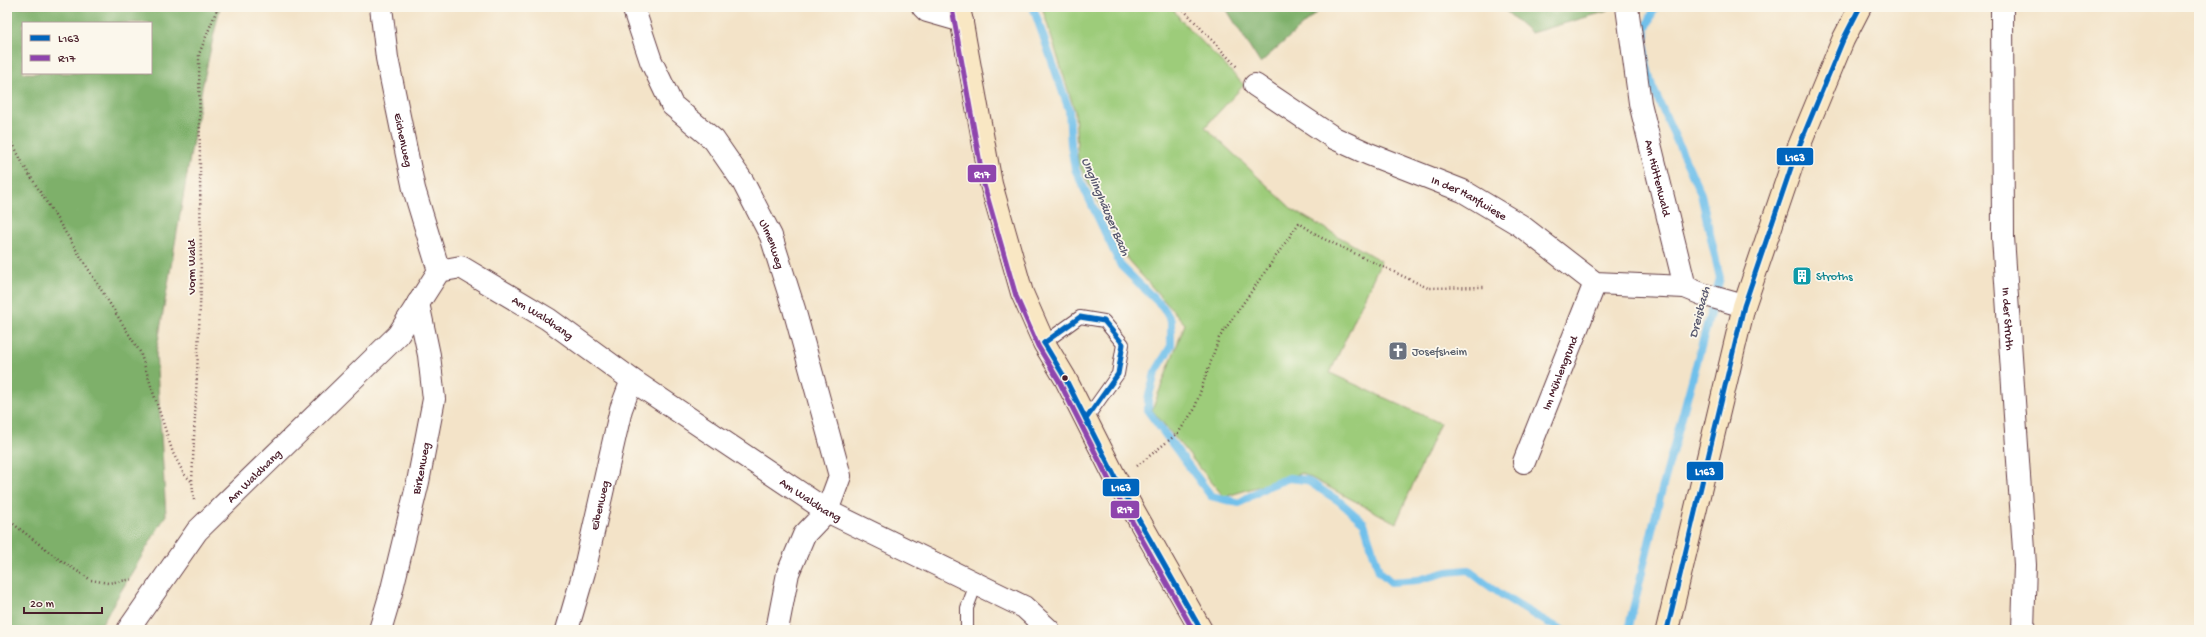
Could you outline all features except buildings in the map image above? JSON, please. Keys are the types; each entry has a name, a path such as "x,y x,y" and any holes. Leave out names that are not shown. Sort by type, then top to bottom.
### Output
{"main road":[{"path":"1667,630 1735,304 1795,156 1844,40 1860,7"},
{"path":"960,14 991,184 1022,293 1044,343 1086,419 1117,481 1200,630"}],"street":[{"name":"Eichenweg","path":"381,7 387,58 414,189 439,271"},
{"name":"Ulmenweg","path":"633,7 651,62 672,105 714,140 743,182 771,236 794,309 840,476 827,511"},
{"path":"923,7 927,11 960,14"},
{"name":"Am Hüttenwald","path":"1627,7 1640,102 1694,291"},
{"name":"In der Struth","path":"2002,7 2003,237 2025,565 2023,630"},
{"name":"In der Hanfwiese","path":"1255,85 1334,138 1369,154 1463,191 1520,225 1595,283"},
{"name":"Am Waldhang","path":"128,630 197,531 398,335 439,271 461,267 548,319 632,380 827,511 1024,607 1049,630"},
{"path":"1595,283 1694,291 1735,304"},
{"name":"Im Mühlengrund","path":"1524,462 1595,283"},
{"name":"Birkenweg","path":"380,630 391,593 418,482 434,400 428,355 418,303"},
{"name":"Eibenweg","path":"567,630 584,572 621,409 632,380"},
{"path":"777,630 788,573 804,535 827,511"}],"lane":[{"path":"1044,343 1080,317 1104,321 1123,344 1118,374 1086,419"},
{"path":"966,630 967,608 976,584"}],"path":[{"name":"Vorm Wald","path":"197,531 192,482 201,285 199,54 218,7"},
{"path":"1181,7 1224,55 1255,85"},
{"path":"7,132 49,207 140,352 173,453 184,474 192,482"},
{"path":"1117,481 1161,448 1178,433 1194,410 1219,338 1299,223 1322,238 1428,288 1484,287"},
{"path":"7,520 57,558 91,580 108,583 138,578 171,568"}],"green space":[{"path":"7,7 220,7 202,88 156,353 166,515 98,630 7,630"},
{"path":"1042,7 1172,7 1180,19 1244,85 1205,127 1293,210 1381,261 1330,373 1440,423 1396,523 1302,473 1224,497 1152,410 1185,324 1128,260 1078,163 1075,112"},
{"path":"1225,7 1323,7 1260,63"},
{"path":"1501,7 1608,7 1608,11 1531,33"}],"waterway":[{"name":"Unglinghäuser Bach","path":"1033,7 1069,110 1071,145 1075,169 1121,266 1163,307 1171,321 1171,346 1155,373 1148,399 1148,411 1211,496 1239,503 1266,487 1289,478 1306,480 1339,501 1364,523 1379,571 1391,582 1418,580 1447,572 1468,570 1514,603 1562,630"},
{"name":"Dreisbach","path":"1628,630 1661,493 1720,278 1701,194 1652,86 1645,59 1645,31 1655,7"}],"transit line":[{"name":"L163","path":"1667,630 1744,306 1795,156 1843,40 1860,7"},
{"name":"R17","path":"952,8 984,185 1016,296 1038,346 1059,381 1111,484 1193,630"},
{"name":"L163","path":"1044,343 1080,317 1104,321 1123,344 1118,374 1086,419"},
{"name":"L163","path":"1044,343 1065,378 1117,481 1201,630"}],"place":[{"name":"Stroths","path":"1802,276"},
{"name":"Josefsheim","path":"1398,351"}]}
